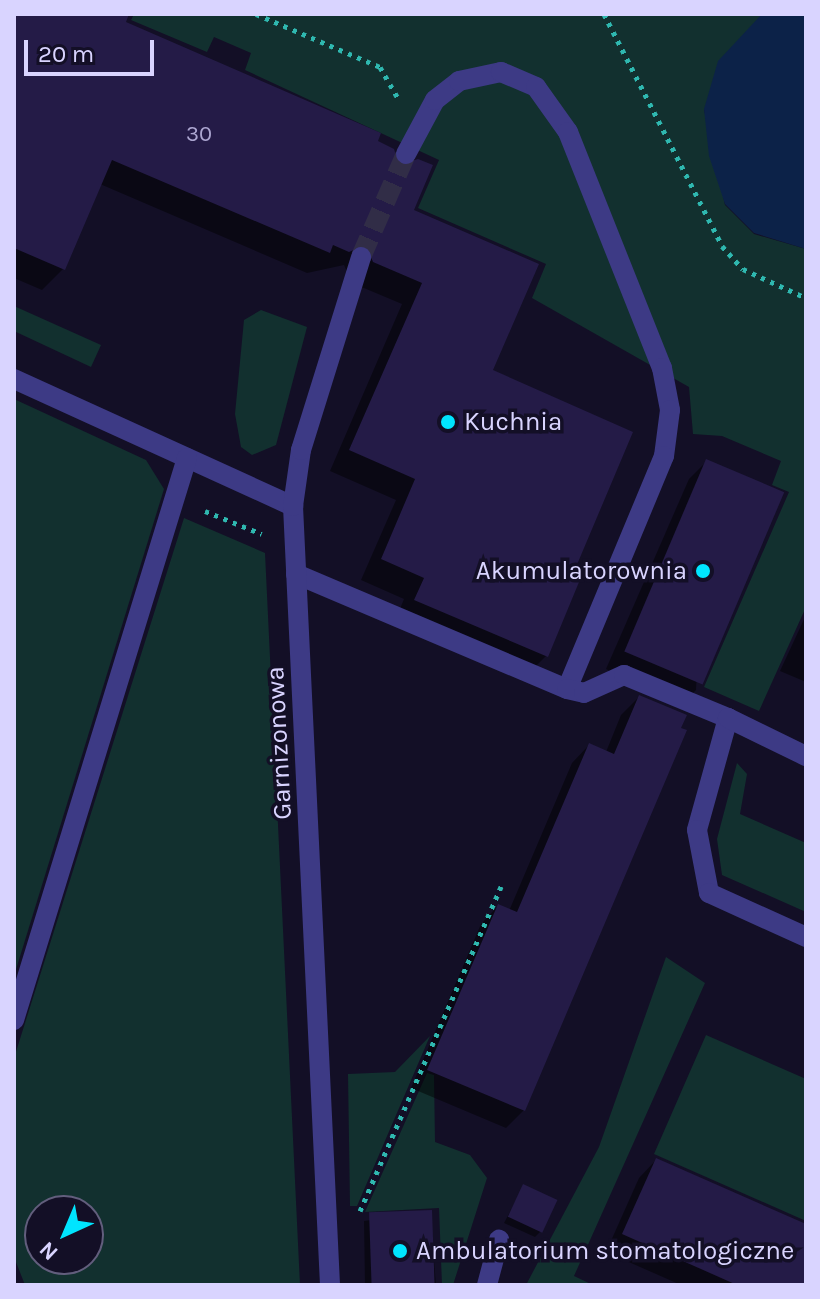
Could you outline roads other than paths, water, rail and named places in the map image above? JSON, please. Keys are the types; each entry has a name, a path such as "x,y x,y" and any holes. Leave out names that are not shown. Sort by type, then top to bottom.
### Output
{"street":[{"path":"406,154 435,100 474,75 510,75 553,102 662,368 670,429 567,689"},
{"name":"Garnizonowa","path":"330,1285 293,506 297,477 361,257"},
{"path":"14,379 293,506"},
{"path":"14,1020 187,458"},
{"path":"296,574 567,689 584,693 624,675 728,718 806,756"},
{"path":"728,718 697,830 709,893 806,937"},
{"path":"487,1285 499,1240"}],"water":[{"path":"762,14 806,14 806,249 754,233 725,204 709,156 704,109 718,61"}],"tunnel":[{"path":"361,257 406,154"}],"place":[{"name":"Kuchnia","path":"448,422"},
{"name":"Akumulatorownia","path":"703,571"},
{"name":"Ambulatorium stomatologiczne","path":"400,1251"}]}
